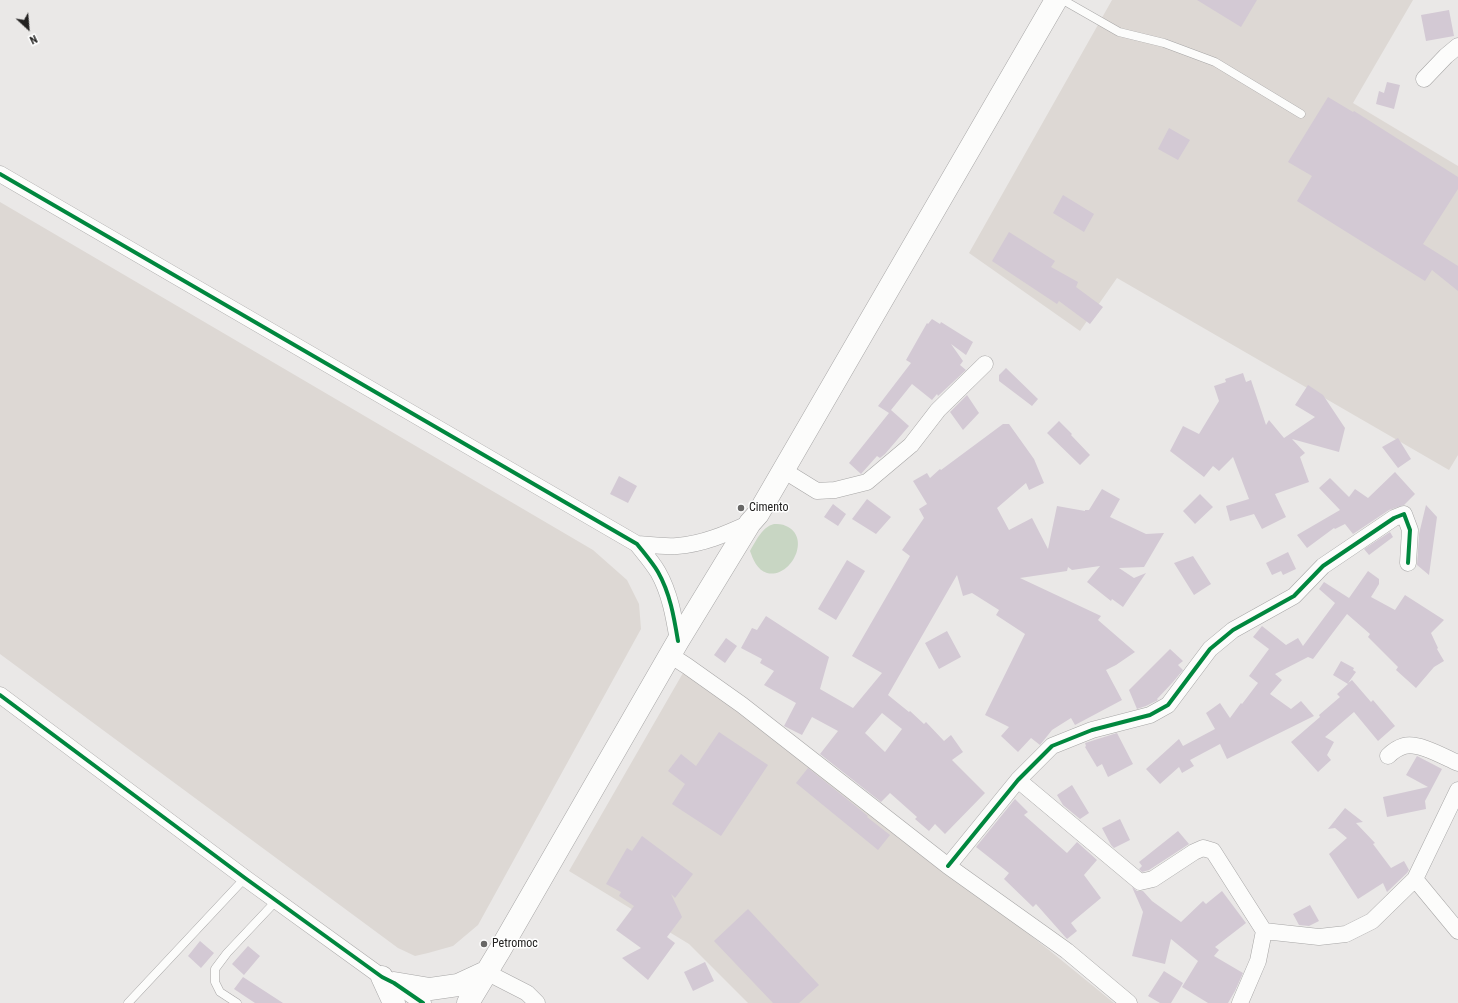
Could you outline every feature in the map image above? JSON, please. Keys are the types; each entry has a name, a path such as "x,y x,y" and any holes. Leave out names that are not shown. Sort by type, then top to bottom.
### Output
{"main road":[{"path":"468,1003 674,648 750,523 758,514 1056,0"},
{"path":"390,988 430,988 458,985 486,972"}],"street":[{"path":"1424,79 1458,46"},
{"path":"0,174 637,544 658,572 667,592 674,614 674,648 687,666 742,705 948,866 1067,951 1129,1003"},
{"path":"783,470 817,491 835,490 867,482 911,445 938,410 985,364"},
{"path":"948,866 1018,780 1052,746 1092,730 1150,715 1168,705 1210,649 1233,630 1294,596 1323,566 1394,518 1404,514 1410,530 1408,563"},
{"path":"637,544 676,546 704,542 750,523"},
{"path":"0,695 390,988 423,1003"},
{"path":"1388,756 1395,750 1404,746 1416,746 1458,763"},
{"path":"1018,780 1140,882 1153,879 1194,852 1203,848 1213,851 1264,931 1258,961 1240,1003"},
{"path":"1264,931 1319,937 1346,934 1372,921 1415,880 1458,790"},
{"path":"1415,880 1458,931"},
{"path":"486,972 527,993 537,1003"}],"lane":[{"path":"1063,0 1119,32 1164,43 1215,62 1301,114"},
{"path":"128,1003 245,878"},
{"path":"237,1003 220,992 215,982 215,969 276,901"}],"shaded area":[{"path":"1112,0 1413,0 1353,103 1458,166 1458,455 1449,470 1117,278 1080,331 969,253"},
{"path":"0,202 593,550 627,580 639,604 641,629 478,925 453,946 415,956 398,948 0,654"},
{"path":"687,666 1049,950 1114,1003 748,1003 689,944 569,871"}],"green space":[{"path":"774,524 784,525 794,531 798,547 795,556 784,570 776,573 767,573 758,567 750,551 763,531"}],"building":[{"path":"1197,0 1257,0 1241,27"},
{"path":"1449,10 1454,36 1426,41 1421,15"},
{"path":"1387,82 1400,85 1394,109 1376,104 1379,91 1384,93"},
{"path":"1328,97 1353,112 1354,111 1458,177 1458,189 1423,244 1458,266 1458,291 1432,270 1425,281 1297,201 1312,176 1288,162"},
{"path":"1169,128 1190,140 1178,160 1158,149"},
{"path":"1063,195 1094,214 1084,232 1053,213"},
{"path":"1009,232 1055,261 1051,267 1078,282 1076,287 1103,307 1090,324 1059,301 1057,304 992,261"},
{"path":"932,319 940,324 941,322 973,342 966,355 951,344 963,361 960,365 966,370 932,400 912,384 891,410 909,426 885,454 880,458 877,456 861,474 849,463 889,413 878,406 911,363 906,360 927,323 928,324"},
{"path":"1006,368 1038,399 1032,406 999,381 999,375"},
{"path":"1243,373 1246,382 1251,380 1266,425 1269,420 1284,438 1315,417 1295,405 1308,385 1323,395 1345,428 1339,452 1292,439 1305,453 1300,457 1309,482 1275,494 1286,517 1262,529 1254,514 1230,521 1226,506 1249,499 1233,457 1219,471 1213,466 1204,477 1170,451 1183,426 1199,434 1219,401 1214,386 1226,382 1225,379"},
{"path":"967,395 979,413 963,430 950,412"},
{"path":"1059,421 1090,455 1080,465 1047,433"},
{"path":"1003,424 1009,424 1034,459 1044,483 1029,490 1026,483 997,508 1009,530 1032,518 1048,549 1057,506 1085,511 1089,510 1102,489 1120,499 1110,517 1146,534 1164,533 1144,567 1119,568 1134,578 1146,573 1123,607 1112,599 1111,601 1087,582 1100,566 1072,570 1068,567 1067,571 1020,578 1101,616 1098,620 1135,652 1106,670 1122,700 1075,725 1071,718 1052,730 1040,745 1031,738 1018,752 1001,736 1009,727 985,715 1025,634 996,615 999,610 972,593 963,596 957,575 888,695 909,712 910,711 924,724 926,722 944,741 951,735 963,752 952,760 985,793 945,834 935,824 929,831 915,819 917,817 890,793 881,802 820,754 838,731 812,717 802,735 784,726 796,703 764,685 774,671 760,663 762,659 741,648 752,628 757,630 766,616 829,657 820,689 853,708 882,673 852,656 910,556 902,550 924,518 919,509 927,504 913,481 927,473 930,478 940,469 941,470","holes":["882,713 902,729 885,752 865,733"]},
{"path":"1398,438 1411,459 1398,468 1382,447"},
{"path":"1395,472 1415,494 1404,505 1389,510 1353,534 1345,524 1335,529 1334,528 1307,548 1297,535 1340,510 1319,488 1330,478 1349,497 1355,489 1368,498"},
{"path":"619,476 637,486 628,503 610,494"},
{"path":"1200,494 1213,507 1195,524 1183,511"},
{"path":"867,499 891,517 876,534 852,519"},
{"path":"833,504 846,514 838,526 824,517"},
{"path":"1426,505 1437,517 1429,575 1417,565 1419,534"},
{"path":"1390,532 1393,537 1369,555 1364,549"},
{"path":"1288,552 1296,569 1283,575 1281,571 1272,575 1266,563"},
{"path":"1193,556 1211,584 1194,595 1174,563"},
{"path":"847,560 865,571 836,620 818,609"},
{"path":"1368,571 1379,579 1379,584 1371,597 1395,610 1405,595 1444,620 1431,633 1438,648 1437,649 1444,661 1434,667 1416,688 1396,670 1398,667 1368,637 1370,634 1347,614 1313,659 1308,657 1275,674 1282,680 1270,694 1291,709 1301,701 1314,716 1227,759 1220,744 1190,760 1194,766 1182,773 1179,767 1160,784 1146,769 1179,739 1183,746 1215,729 1206,713 1220,703 1230,718 1258,683 1249,676 1269,649 1253,637 1262,626 1286,645 1298,638 1303,646 1335,603 1319,589 1324,582 1349,598"},
{"path":"947,631 961,657 939,669 925,643"},
{"path":"726,638 737,646 725,663 714,655"},
{"path":"1170,649 1183,661 1178,665 1183,670 1157,699 1158,700 1137,709 1129,690"},
{"path":"1341,661 1354,668 1353,670 1356,672 1348,683 1352,680 1371,702 1373,700 1395,726 1378,741 1354,712 1325,737 1334,742 1327,755 1331,760 1318,772 1291,742 1320,717 1319,715 1340,697 1337,694 1348,684 1333,675"},
{"path":"719,732 768,765 721,836 672,804 685,784 668,771 681,754 696,766"},
{"path":"1117,733 1133,764 1108,777 1102,764 1097,767 1085,747 1085,743"},
{"path":"1417,756 1442,769 1425,801 1426,809 1387,817 1383,797 1428,787 1406,775"},
{"path":"808,768 890,835 878,850 796,783"},
{"path":"1072,785 1089,813 1080,819 1063,805 1057,795"},
{"path":"1015,799 1028,812 1024,815 1067,853 1077,842 1097,860 1084,875 1101,898 1071,923 1077,931 1067,939 1036,904 1033,907 1004,879 1009,873 976,847"},
{"path":"1345,808 1363,822 1356,823 1375,843 1373,844 1391,868 1404,861 1409,870 1387,892 1383,883 1358,899 1329,854 1347,838 1335,828 1328,829"},
{"path":"1120,819 1130,840 1114,848 1102,828"},
{"path":"1178,831 1189,844 1149,870 1142,872 1139,869 1142,866 1139,862"},
{"path":"642,836 693,874 675,898 671,894 682,917 667,937 675,943 648,980 622,958 641,948 616,930 634,906 619,896 621,892 606,884 627,848 632,851"},
{"path":"1132,887 1137,891 1143,891 1152,901 1181,922 1203,901 1206,904 1222,891 1246,923 1215,947 1219,950 1214,956 1243,973 1228,1003 1208,1003 1182,987 1198,961 1171,939 1165,964 1132,956 1143,912"},
{"path":"1310,905 1319,921 1309,926 1299,925 1293,914"},
{"path":"748,909 819,985 799,1003 773,1003 714,941"},
{"path":"200,941 214,953 201,968 188,956"},
{"path":"248,946 260,956 244,975 232,964"},
{"path":"705,962 714,981 693,991 684,972"},
{"path":"1164,971 1183,983 1171,1003 1160,1003 1148,996"},
{"path":"243,977 283,1003 255,1003 234,989"}],"cycle path":[{"path":"0,174 637,544 658,572 666,588 678,641"},
{"path":"948,866 1018,780 1052,746 1092,730 1150,715 1168,705 1210,649 1233,630 1294,596 1323,566 1394,518 1404,514 1410,530 1408,563"},
{"path":"0,695 245,878 382,977 394,983 423,1003"}],"place":[{"name":"Cimento","path":"741,508"},
{"name":"Petromoc","path":"484,944"}]}
